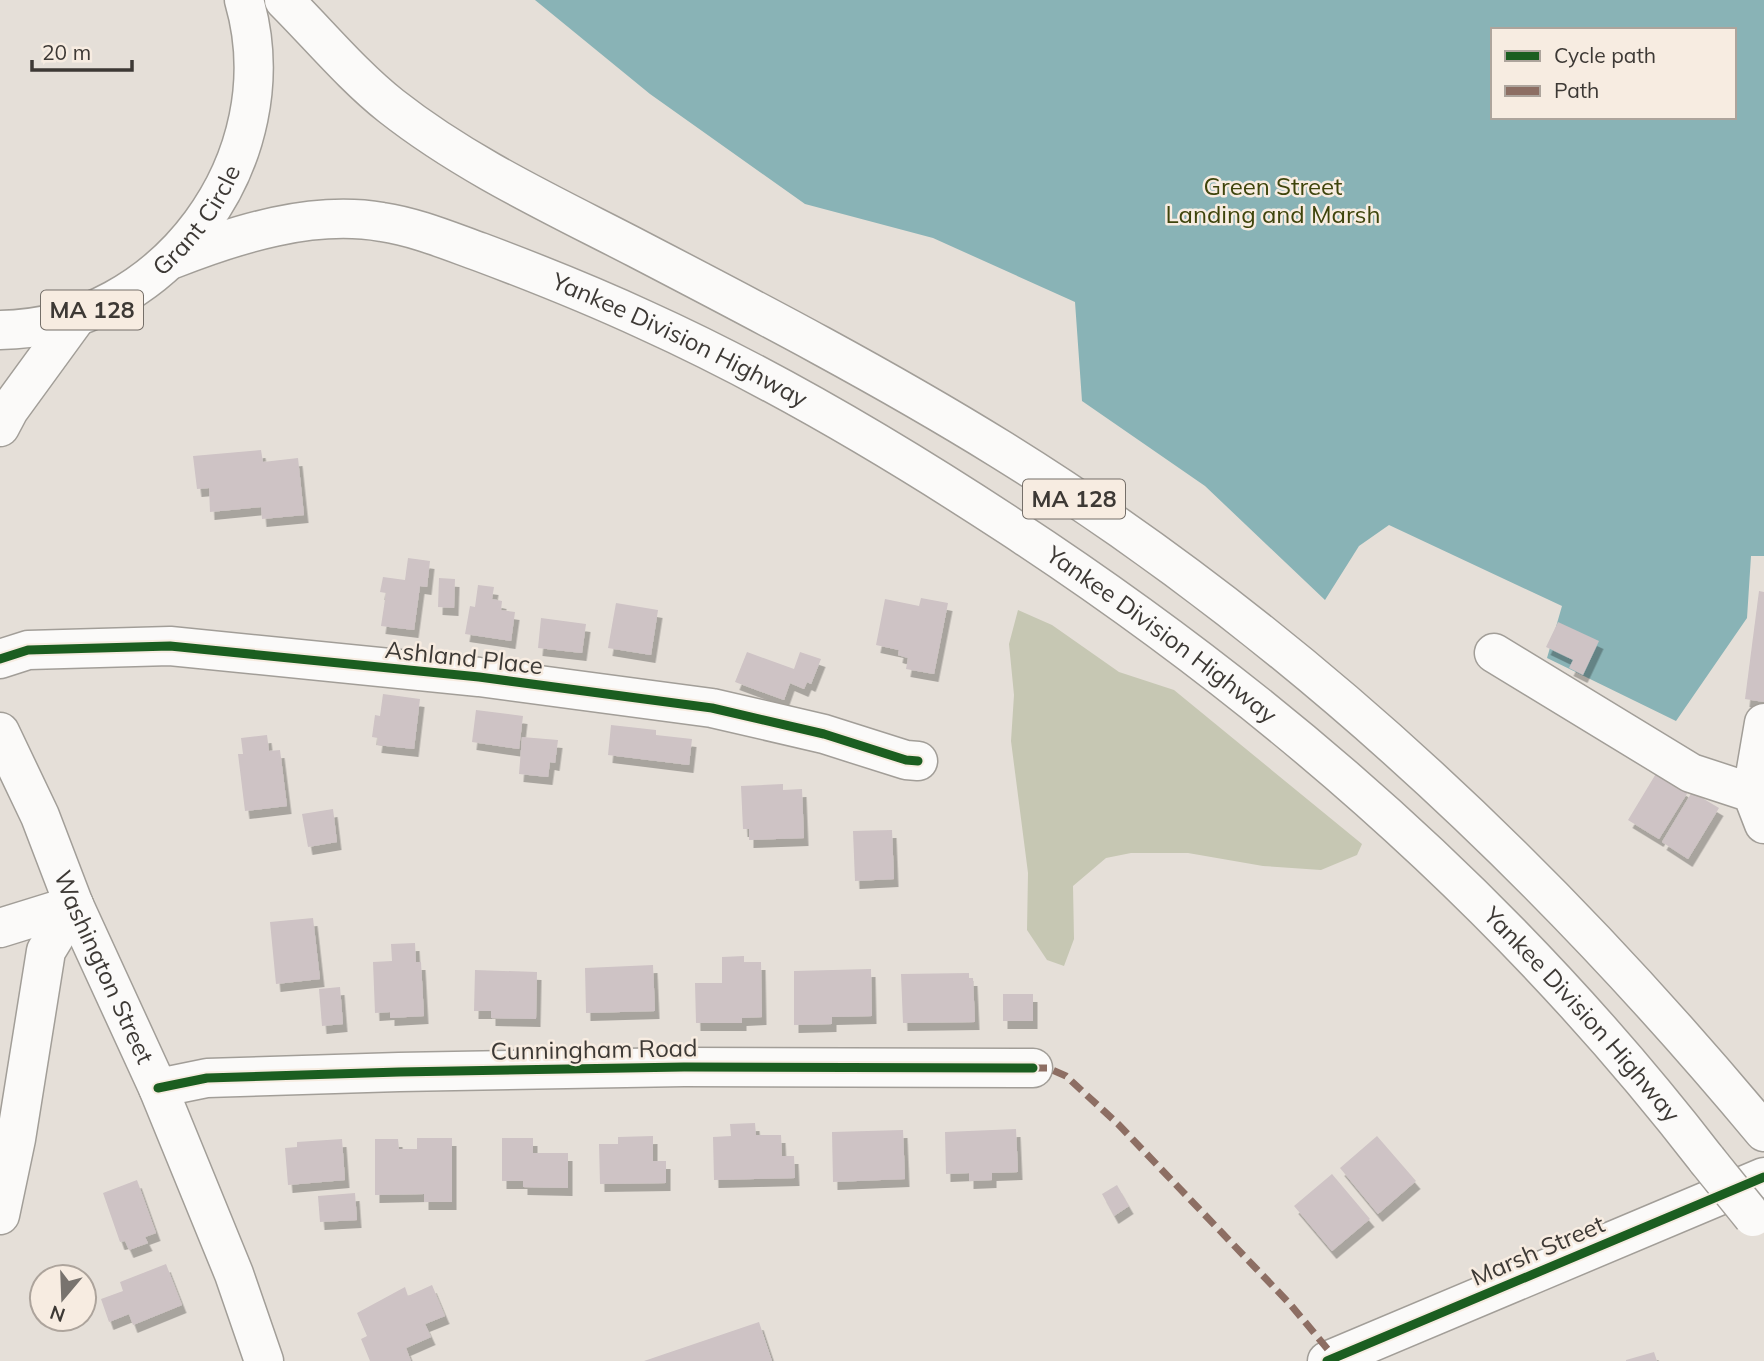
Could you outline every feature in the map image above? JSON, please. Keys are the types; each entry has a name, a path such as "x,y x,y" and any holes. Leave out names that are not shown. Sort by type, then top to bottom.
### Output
{"main road":[{"name":"Grant Circle","path":"0,330 22,330 76,318 126,293 173,259 214,209 243,146 251,109 254,68 250,17 244,0"},
{"name":"MA 128","path":"284,0 388,104 450,148 518,187 872,373 1003,451 1156,555 1261,635 1364,720 1510,853 1641,988 1764,1132"},
{"name":"Yankee Division Highway","path":"173,259 226,239 316,220 380,221 409,228 516,265 677,334 787,390 927,472 1074,568 1174,640 1357,788 1494,916 1545,969 1628,1060 1759,1224"},
{"path":"0,428 16,400 76,318"},
{"name":"Ashland Place","path":"0,659 28,650 170,646 479,677 712,708 824,734 906,760 918,761"},
{"path":"1494,653 1691,773 1758,809 1764,723"},
{"name":"Washington Street","path":"0,732 40,816 74,905 158,1088 234,1274 264,1361"},
{"path":"0,928 74,905"},
{"path":"0,1215 16,1139 12,1071 46,951 74,905"},
{"name":"Cunningham Road","path":"158,1088 207,1078 426,1072 684,1067 1033,1068"},
{"name":"Marsh Street","path":"1327,1361 1764,1177"}],"green space":[{"path":"1018,610 1052,625 1119,672 1174,690 1362,844 1357,855 1321,870 1263,866 1188,853 1131,853 1106,858 1073,886 1074,939 1064,966 1047,960 1027,930 1028,873 1011,741 1014,695 1009,644"}],"water":[{"name":"Green Street Landing and Marsh","path":"535,0 1764,0 1764,556 1751,556 1747,618 1676,721 1547,658 1562,606 1389,525 1359,546 1325,600 1205,486 1082,401 1075,302 933,238 805,204 650,94"}],"building":[{"path":"261,450 263,462 298,458 304,515 262,519 261,507 210,512 209,488 197,489 193,456"},
{"path":"408,558 430,561 427,587 420,586 414,630 381,626 386,593 380,592 383,577 405,580"},
{"path":"439,578 455,579 454,608 438,607"},
{"path":"478,585 494,587 492,599 502,601 501,610 515,612 511,641 465,634 470,606 475,607"},
{"path":"1759,591 1764,592 1764,702 1745,699"},
{"path":"921,598 948,603 934,674 906,669 908,658 898,655 899,650 876,645 885,599 919,606"},
{"path":"616,603 658,610 651,655 608,648"},
{"path":"541,618 586,624 582,653 538,648"},
{"path":"1558,622 1599,641 1583,675 1569,668 1573,660 1546,647"},
{"path":"747,652 794,669 800,652 821,659 811,684 807,682 804,689 790,683 784,700 735,682"},
{"path":"383,694 420,699 414,749 377,745 378,738 372,737 375,715 380,716"},
{"path":"476,710 523,716 519,749 472,742"},
{"path":"611,725 656,730 656,735 692,739 689,765 608,755"},
{"path":"267,735 269,751 280,750 287,806 245,811 238,754 243,754 241,738"},
{"path":"522,737 558,740 555,763 550,762 548,777 519,774"},
{"path":"1657,772 1688,792 1659,839 1628,820"},
{"path":"783,784 783,790 802,789 804,838 749,840 749,829 743,829 741,786"},
{"path":"1692,792 1719,808 1688,859 1662,842"},
{"path":"333,809 337,842 308,847 302,814"},
{"path":"892,830 894,879 855,881 853,831"},
{"path":"313,918 320,979 276,984 270,922"},
{"path":"415,943 416,962 421,962 424,1016 390,1018 390,1012 375,1013 373,962 392,961 391,944"},
{"path":"744,956 744,962 761,962 762,1017 742,1018 742,1023 696,1023 695,983 722,983 722,957"},
{"path":"653,965 655,1011 586,1013 585,968"},
{"path":"871,969 872,1016 832,1017 832,1024 794,1025 794,971"},
{"path":"475,970 537,972 536,1019 491,1018 491,1011 474,1011"},
{"path":"969,973 969,978 973,978 975,1022 903,1023 901,974"},
{"path":"340,987 343,1024 322,1026 319,989"},
{"path":"1003,994 1033,994 1033,1021 1003,1021"},
{"path":"755,1123 756,1135 781,1135 782,1156 794,1156 795,1178 714,1180 713,1137 731,1136 730,1124"},
{"path":"1016,1129 1018,1172 992,1173 992,1180 969,1181 969,1173 946,1174 945,1132"},
{"path":"903,1130 905,1179 833,1182 832,1132"},
{"path":"653,1136 653,1161 666,1161 666,1183 600,1184 599,1144 618,1144 618,1137"},
{"path":"1377,1136 1416,1181 1378,1214 1340,1168"},
{"path":"417,1138 452,1138 452,1202 424,1202 424,1194 375,1195 375,1139 398,1139 399,1149 417,1149"},
{"path":"502,1138 533,1138 533,1153 568,1153 568,1188 523,1187 523,1181 502,1181"},
{"path":"342,1139 345,1180 288,1185 285,1148 297,1147 297,1142"},
{"path":"1332,1174 1370,1219 1332,1251 1294,1206"},
{"path":"137,1180 156,1233 145,1237 148,1243 129,1250 125,1241 120,1242 103,1193"},
{"path":"1117,1185 1129,1206 1114,1216 1102,1194"},
{"path":"355,1193 357,1220 320,1222 318,1196"},
{"path":"166,1264 182,1305 133,1325 129,1314 109,1322 101,1299 123,1291 120,1282"},
{"path":"432,1285 445,1316 425,1324 431,1337 406,1348 411,1361 370,1361 361,1339 367,1336 357,1313 405,1287 408,1296"},
{"path":"759,1322 772,1361 644,1361"},
{"path":"1654,1352 1657,1361 1626,1361 1626,1360"}],"marked path":[{"path":"1033,1068 1048,1068 1066,1076 1118,1124 1290,1304 1335,1358"}],"cycle path":[{"path":"0,659 28,650 170,646 479,677 712,708 824,734 906,760 918,761"},
{"path":"158,1088 207,1078 399,1072 684,1067 1033,1068"},
{"path":"1327,1361 1764,1177"}]}
